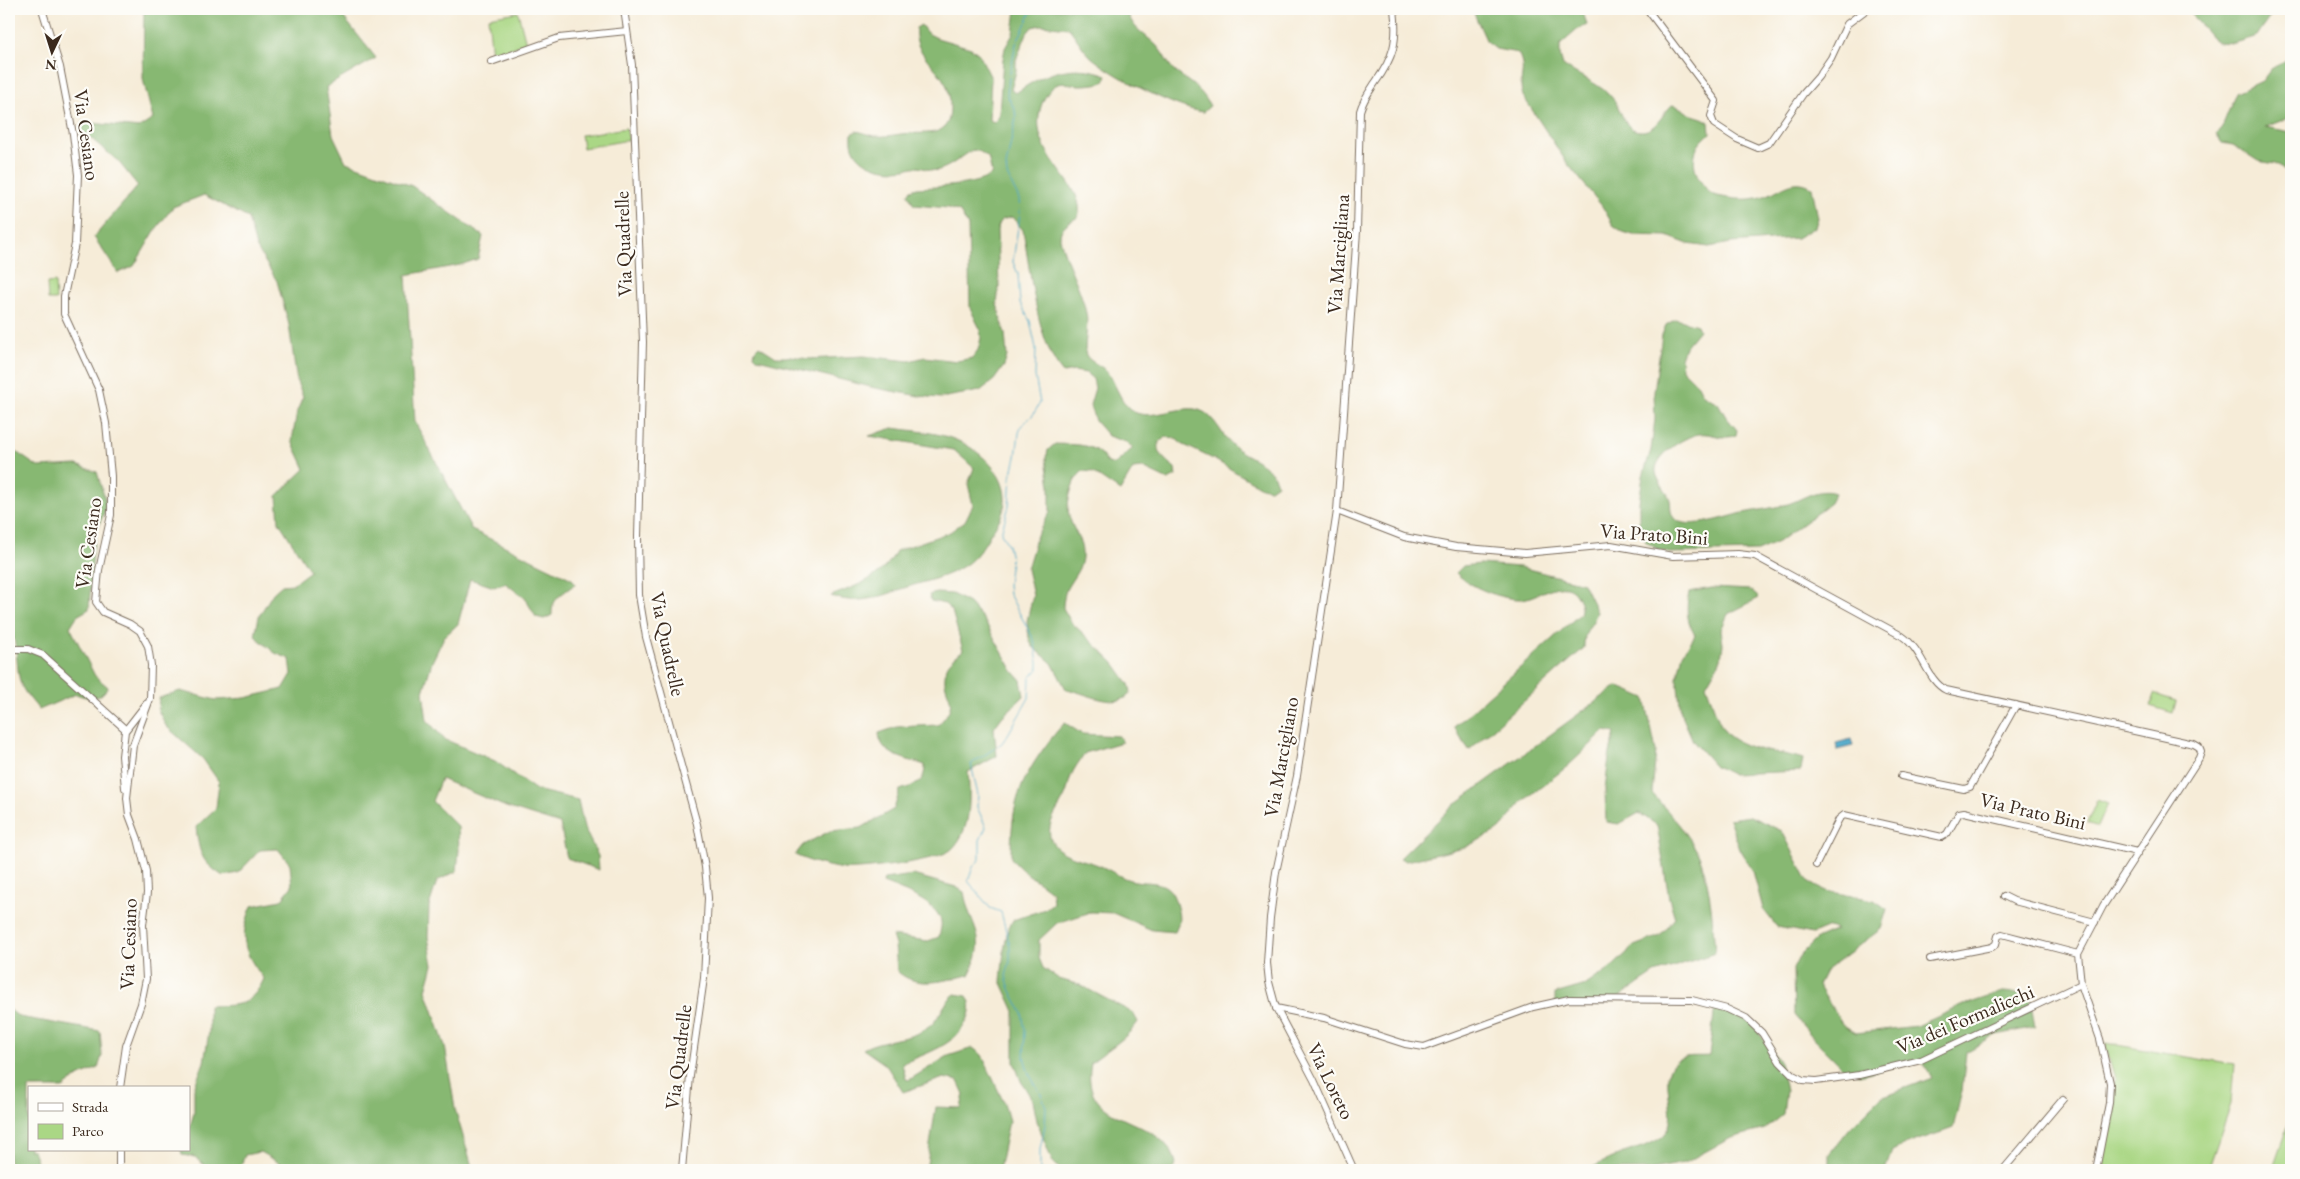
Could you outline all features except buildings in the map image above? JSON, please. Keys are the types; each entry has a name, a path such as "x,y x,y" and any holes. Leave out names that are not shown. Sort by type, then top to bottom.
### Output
{"street":[{"name":"Via Cesiano","path":"42,9 60,67 74,134 78,175 75,244 64,296 64,314 99,392 106,423 112,479 111,515 100,562 96,602 103,612 134,626 143,635 150,657 151,691 148,708 132,745 127,805 146,871 147,893 144,926 146,975 142,1000 126,1046 120,1086"},
{"name":"Via Quadrelle","path":"624,9 633,88 643,342 638,536 639,591 646,636 695,814 705,867 708,898 704,978 690,1076 682,1170"},
{"name":"Via Marcigliana","path":"1337,511 1357,231 1359,120 1364,99 1382,72 1394,49 1396,41 1394,9"},
{"path":"1647,9 1716,101 1711,116 1714,124 1738,139 1758,148 1769,143 1803,94 1818,77 1831,58 1848,24 1867,9"},
{"path":"491,62 559,38 627,31"},
{"name":"Via Prato Bini","path":"1337,511 1404,537 1456,547 1529,553 1611,544 1673,556 1738,554 1755,556 1902,636 1918,651 1934,681 1942,688 2194,744 2199,747 2201,752 2199,758 2138,852 2095,922 2078,954"},
{"name":"Via Marcigliano","path":"1276,1008 1268,972 1272,897 1281,846 1297,776 1337,511"},
{"path":"9,649 28,649 46,657 125,730"},
{"path":"127,805 122,756 125,730 143,710 151,691"},
{"name":"Via Prato Bini","path":"1901,776 1965,789 1970,788 2016,705"},
{"name":"Via Prato Bini","path":"1816,865 1839,819 1843,815 1942,837 1948,834 1959,813 1964,812 2138,852"},
{"path":"2004,896 2014,901 2095,922"},
{"path":"1930,959 1991,948 1995,946 1998,936 2002,934 2078,954 2081,984 2100,1039 2110,1083 2110,1103 2096,1170"},
{"name":"Via dei Formalicchi","path":"1276,1008 1324,1018 1405,1044 1424,1047 1533,1007 1562,1000 1587,998 1692,1000 1727,1009 1746,1018 1762,1033 1786,1069 1798,1078 1814,1081 1859,1075 1921,1060 2081,984"},
{"name":"Via Loreto","path":"1276,1008 1311,1074 1354,1170"},
{"path":"2003,1170 2063,1099"},
{"path":"118,1152 119,1170"}],"green space":[{"path":"144,9 337,9 376,58 326,87 333,135 346,162 412,186 483,236 478,259 460,265 406,275 415,422 472,530 572,579 575,584 556,600 553,604 552,615 544,619 536,617 525,598 505,583 494,587 470,579 458,624 444,637 432,662 423,692 427,720 444,739 495,761 536,790 578,800 584,828 598,856 599,870 567,858 560,824 506,807 441,779 432,801 458,827 459,850 457,871 437,881 429,906 428,937 433,965 426,990 445,1046 455,1109 473,1170 292,1170 260,1152 245,1155 239,1170 210,1170 195,1157 182,1155 181,1152 190,1152 190,1127 194,1113 194,1088 204,1062 209,1032 209,1006 242,1003 248,1000 259,988 264,979 252,961 245,945 245,928 248,918 252,906 281,900 292,886 290,864 278,849 260,850 238,873 223,876 210,866 202,856 196,827 216,808 219,782 203,759 166,726 158,710 159,698 180,691 216,700 245,698 283,689 292,674 290,659 275,653 255,636 259,616 273,593 282,585 293,584 310,571 279,522 277,496 305,469 292,441 297,411 303,397 297,382 289,325 277,281 256,247 248,218 204,195 173,207 156,229 134,266 118,273 94,237 138,186 118,161 81,130 82,122 139,128 153,119 143,79"},
{"path":"1016,9 1128,9 1131,21 1138,30 1156,45 1174,70 1196,87 1207,100 1210,106 1203,112 1191,110 1161,98 1100,64 1087,53 1069,28 1041,25 1032,27 1027,33 1016,60 1016,71 1011,90 1016,93 1049,75 1071,69 1095,71 1107,75 1104,82 1090,85 1063,83 1055,85 1043,101 1039,120 1041,137 1047,152 1074,192 1079,204 1078,217 1061,230 1060,238 1086,313 1086,355 1104,369 1123,401 1131,410 1146,415 1183,409 1204,412 1213,420 1232,445 1265,466 1277,484 1270,489 1261,487 1215,460 1182,444 1175,438 1166,437 1159,442 1159,450 1165,460 1175,468 1176,476 1168,480 1143,468 1133,469 1120,491 1092,472 1083,471 1077,478 1068,502 1068,511 1080,541 1082,558 1065,593 1063,608 1071,622 1114,663 1129,684 1131,692 1125,698 1118,700 1110,701 1066,689 1052,663 1032,646 1029,638 1027,621 1033,595 1027,569 1037,535 1050,512 1050,486 1046,459 1048,450 1055,444 1084,446 1097,451 1106,462 1114,465 1133,448 1126,442 1108,436 1095,421 1090,405 1095,388 1093,379 1086,373 1074,371 1063,373 1054,360 1047,344 1036,305 1023,230 1012,217 1001,220 997,230 999,287 997,304 1005,334 1007,356 1004,366 994,380 980,391 940,398 919,396 875,388 758,359 754,355 755,350 759,346 776,357 791,356 808,359 864,356 909,361 925,357 957,361 972,358 978,350 981,338 980,329 970,308 968,226 960,212 949,208 914,205 908,194 911,190 917,188 958,185 979,181 992,173 988,157 979,151 973,150 939,170 915,167 896,170 886,169 868,164 861,159 855,152 852,144 852,134 856,131 872,136 926,133 941,130 946,125 950,107 948,90 946,84 925,57 918,44 916,28 921,25 927,33 937,38 971,48 979,54 991,78 989,120 994,122 998,118 999,113 1005,48 1013,34"},
{"path":"1472,9 1582,9 1587,25 1577,30 1560,45 1563,65 1609,94 1617,104 1624,120 1635,130 1646,130 1655,125 1672,105 1709,122 1710,133 1698,146 1694,162 1697,175 1713,195 1735,199 1752,199 1764,196 1790,184 1797,183 1812,187 1818,218 1815,227 1797,238 1731,243 1709,247 1688,244 1667,236 1633,235 1623,232 1613,225 1602,206 1567,163 1523,96 1521,90 1522,65 1518,53 1496,49 1487,42"},
{"path":"2187,9 2275,9 2257,36 2234,43 2218,42 2212,38"},
{"path":"518,12 526,43 492,55 488,17"},
{"path":"2291,57 2291,117 2265,127 2291,132 2291,174 2274,164 2258,161 2233,145 2222,143 2216,134 2222,127 2236,93 2262,81 2271,69"},
{"path":"626,128 629,140 583,148 581,135"},
{"path":"55,282 56,300 48,300 47,283"},
{"path":"1676,319 1697,325 1699,330 1685,347 1681,358 1682,369 1698,385 1703,395 1718,403 1726,417 1737,430 1736,435 1731,437 1704,434 1693,436 1678,443 1659,460 1656,473 1669,496 1672,515 1684,523 1694,524 1788,504 1823,491 1835,493 1830,503 1778,542 1757,551 1669,553 1659,550 1646,542 1639,522 1639,502 1643,476 1651,450 1655,419 1654,392 1662,335 1666,325"},
{"path":"893,428 941,435 965,444 974,450 990,464 1002,482 1005,502 1003,511 978,553 968,563 952,572 936,579 875,598 849,600 831,596 868,580 877,574 891,560 896,551 950,532 965,521 973,505 968,484 974,468 954,450 869,436"},
{"path":"9,447 38,467 77,465 97,472 107,506 97,530 93,550 89,609 77,616 70,627 95,676 108,687 98,697 90,698 76,694 39,710 22,687 18,673 16,648 9,629"},
{"path":"1480,564 1520,567 1583,583 1597,612 1585,636 1584,648 1469,750 1454,727 1580,614 1581,609 1577,596 1572,590 1565,587 1550,589 1520,599 1504,597 1469,583 1456,573 1463,566"},
{"path":"1712,588 1750,590 1759,598 1728,614 1721,630 1723,644 1721,659 1706,685 1721,725 1728,735 1745,745 1803,759 1801,771 1732,774 1715,766 1693,741 1681,713 1677,678 1683,654 1695,635 1688,614 1689,592"},
{"path":"937,593 952,594 969,603 984,620 1013,671 1021,680 1024,696 1002,717 994,728 997,756 968,772 968,813 959,841 952,849 932,857 900,864 866,868 837,868 812,862 795,855 803,845 830,831 861,828 894,809 900,790 915,785 921,780 925,771 925,765 889,752 884,747 879,733 897,727 938,725 950,708 951,702 945,684 947,667 963,650 952,611 945,604 931,601 929,595"},
{"path":"1617,686 1645,698 1656,751 1652,793 1692,842 1701,861 1709,895 1715,953 1655,973 1616,999 1601,1005 1565,1006 1555,1002 1555,994 1586,985 1613,966 1634,946 1660,936 1675,918 1669,898 1657,825 1639,813 1619,824 1606,822 1605,789 1609,757 1615,733 1605,731 1569,765 1522,802 1500,829 1464,848 1406,861 1400,858 1454,805"},
{"path":"2154,694 2176,701 2173,713 2150,706"},
{"path":"1065,723 1082,734 1119,736 1122,742 1085,753 1075,767 1065,795 1050,826 1049,832 1053,843 1064,853 1102,867 1126,879 1158,884 1169,889 1176,903 1179,921 1175,932 1152,930 1113,913 1091,912 1057,923 1039,940 1039,958 1043,968 1059,979 1080,985 1133,1013 1138,1022 1133,1028 1091,1063 1090,1084 1097,1100 1108,1111 1155,1135 1168,1147 1176,1163 1172,1170 1061,1170 1052,1161 1037,1121 1033,1101 1021,1081 1014,1062 1014,1009 1001,981 1008,929 1013,920 1045,909 1053,903 1052,892 1025,872 1011,858 1015,809 1018,795 1030,769 1050,740"},
{"path":"2097,800 2108,804 2098,827 2087,823"},
{"path":"1750,816 1782,831 1809,883 1826,891 1874,900 1887,909 1881,929 1825,971 1818,985 1842,1024 1856,1033 1917,1026 1964,1005 2003,992 2029,994 2035,1027 1996,1035 1966,1052 1962,1091 1953,1128 1914,1141 1892,1151 1885,1170 1829,1170 1829,1154 1850,1128 1881,1097 1932,1078 1921,1060 1859,1075 1843,1068 1815,1040 1794,1015 1793,969 1800,955 1816,939 1836,930 1829,927 1812,934 1777,927 1763,909 1753,871 1741,852 1729,819"},
{"path":"913,875 956,887 964,892 978,941 975,962 969,975 941,981 923,982 905,977 897,971 895,945 892,936 928,941 939,937 941,929 941,921 938,914 925,902 883,883 884,879"},
{"path":"955,994 967,996 970,1001 970,1012 963,1028 949,1042 902,1064 906,1079 909,1080 948,1056 973,1048 982,1055 1004,1103 1009,1121 999,1170 926,1170 936,1107 961,1108 964,1094 958,1081 944,1078 903,1092 886,1065 863,1049 870,1045 911,1036 926,1029 931,1026 947,1002"},
{"path":"1715,1005 1751,1022 1780,1062 1786,1091 1783,1114 1765,1129 1731,1138 1684,1163 1648,1170 1587,1170 1652,1143 1667,1131 1671,1113 1669,1072 1672,1065 1679,1059 1709,1056"},
{"path":"9,1009 19,1017 100,1031 102,1056 98,1068 76,1078 66,1086 28,1086 28,1152 34,1152 40,1170 9,1170 9,1107 12,1100 9,1088"},
{"path":"2105,1043 2234,1065 2231,1104 2208,1170 2100,1170 2115,1079"},
{"path":"2291,1116 2291,1170 2272,1170"}],"water":[{"path":"1851,739 1853,746 1837,750 1836,743"}],"waterway":[{"path":"1030,9 1031,12 1016,44 1009,78 1007,95 1015,110 1016,118 1006,166 1007,175 1019,199 1020,213 1013,262 1018,274 1020,303 1030,321 1036,348 1035,376 1040,403 1033,415 1021,426 1011,477 1009,506 1001,533 1008,545 1011,559 1008,584 1009,594 1034,640 1038,669 1030,678 1029,698 1007,736 1001,744 971,764 978,795 977,807 986,827 980,840 980,859 973,867 968,881 990,908 1001,912 1010,946 1010,961 1006,976 1010,989 1022,1012 1025,1031 1024,1057 1029,1074 1041,1094 1046,1107 1045,1125 1040,1149 1040,1170"}]}
